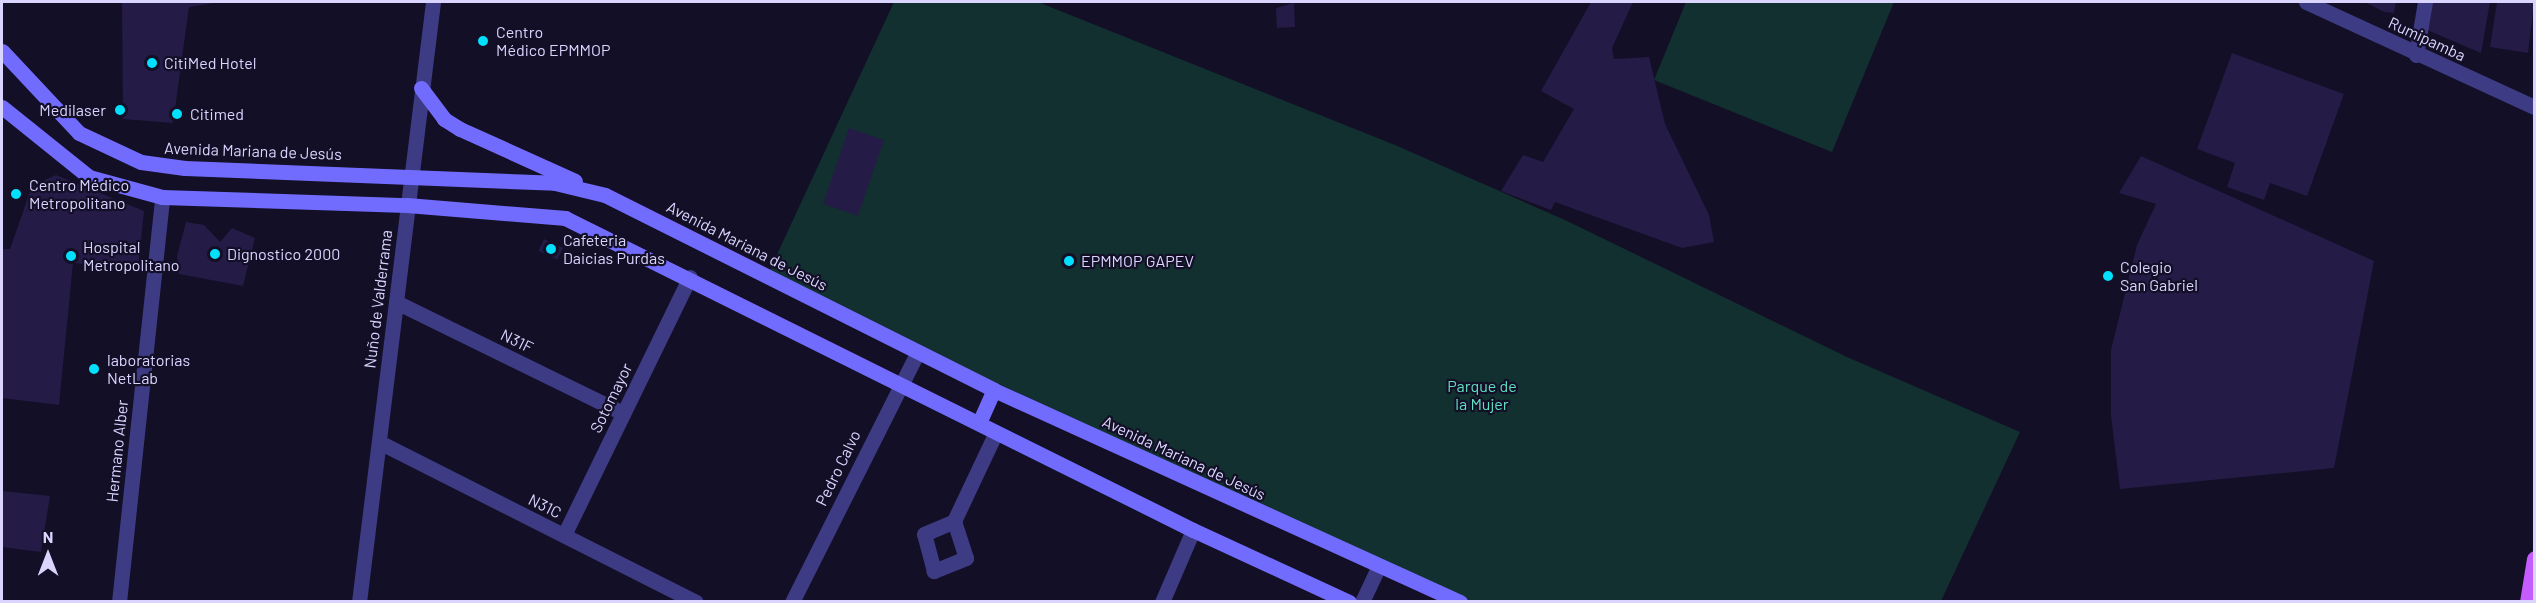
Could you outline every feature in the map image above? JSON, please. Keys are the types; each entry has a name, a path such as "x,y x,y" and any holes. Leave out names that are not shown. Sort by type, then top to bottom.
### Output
{"main road":[{"name":"Avenida Mariana de Jesús","path":"2,51 79,133 120,156 185,168 411,175 555,183 605,195 994,390 1378,567 1460,602"},
{"path":"421,88 444,119 460,129 605,195"},
{"path":"2,107 89,177 162,197 407,205 565,218 690,277 1193,530 1349,602"},
{"path":"979,423 994,390"},
{"path":"2527,602 2535,559"}],"street":[{"name":"Nuño de Valderrama","path":"359,602 433,2"},
{"name":"Rumipamba","path":"2306,2 2416,55 2535,107"},
{"path":"2416,55 2425,2"},
{"name":"Hermano Alber","path":"119,602 162,197"},
{"name":"Sotomayor","path":"564,535 690,277"},
{"name":"N31F","path":"396,302 623,413"},
{"name":"Pedro Calvo","path":"792,602 918,352"},
{"path":"954,521 996,432"},
{"name":"N31C","path":"379,442 696,602"},
{"path":"1162,602 1193,530"},
{"path":"1362,602 1378,567"}],"green space":[{"name":"Parque de la Mujer","path":"894,2 1038,2 1395,145 1565,220 1847,357 2020,432 1941,601 1466,601 767,276"},
{"path":"1686,2 1894,2 1832,152 1654,80"}],"building":[{"name":"CitiMed Hotel","path":"122,2 220,2 189,7 173,123 123,119"},
{"path":"1591,2 1633,2 1612,48 1614,59 1649,57 1665,124 1709,215 1714,242 1682,248 1555,202 1551,210 1501,191 1523,155 1543,162 1574,109 1541,91"},
{"path":"2365,2 2396,2 2394,13 2384,12"},
{"path":"2430,2 2490,2 2481,53 2425,29"},
{"path":"2497,2 2534,2 2528,53 2490,47"},
{"path":"1294,3 1295,27 1277,28 1276,8"},
{"path":"2232,53 2344,94 2307,196 2270,183 2264,200 2227,187 2235,163 2197,149"},
{"path":"849,128 884,140 858,216 823,204"},
{"path":"2141,156 2374,261 2334,468 2120,489 2111,416 2111,350 2137,245 2156,204 2119,193"},
{"name":"Hospital Metropolitano","path":"56,175 144,211 138,269 73,263 59,405 2,398 2,249 10,249 32,186"},
{"name":"Dignostico 2000","path":"186,222 204,225 220,242 232,228 255,238 243,286 179,274 177,256"},
{"name":"Cafeteria Daicias Purdas","path":"544,239 563,248 558,260 539,251"},
{"path":"2,491 50,496 41,552 2,547"}],"place":[{"name":"Centro Médico EPMMOP","path":"483,41"},
{"name":"CitiMed Hotel","path":"152,63"},
{"name":"Medilaser","path":"120,110"},
{"name":"Citimed","path":"177,114"},
{"name":"Centro Médico Metropolitano","path":"16,194"},
{"name":"Cafeteria Daicias Purdas","path":"551,249"},
{"name":"Dignostico 2000","path":"215,254"},
{"name":"Hospital Metropolitano","path":"71,256"},
{"name":"EPMMOP GAPEV","path":"1069,261"},
{"name":"Colegio San Gabriel","path":"2108,276"},
{"name":"laboratorias NetLab","path":"94,369"}]}
